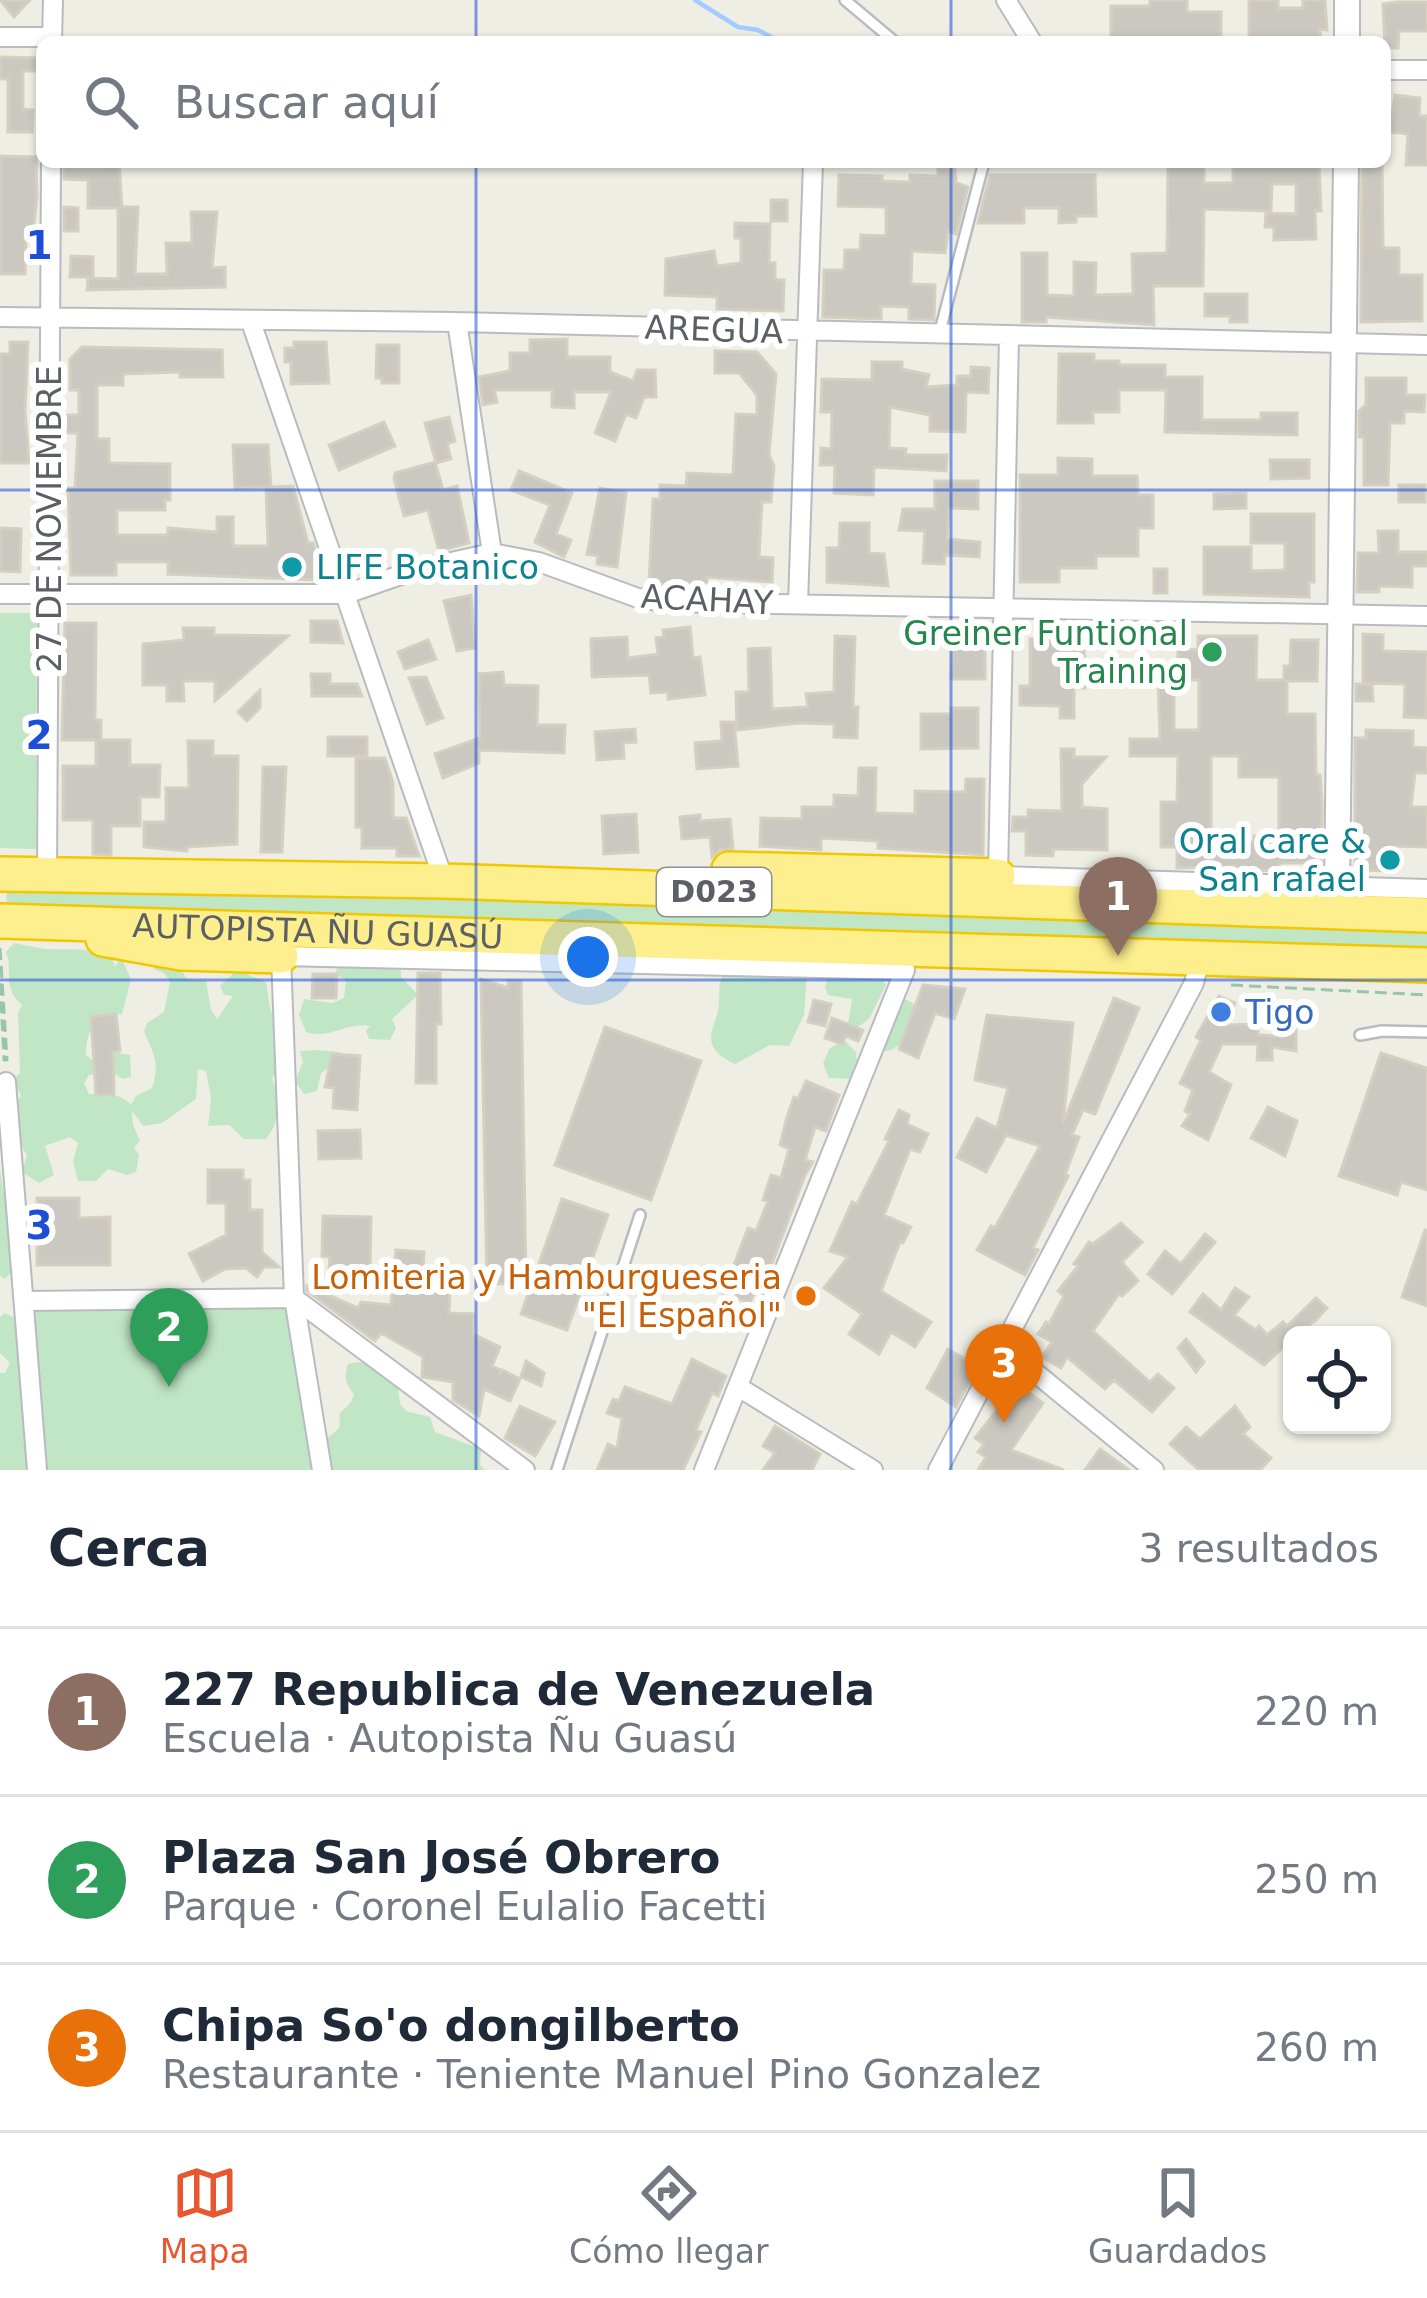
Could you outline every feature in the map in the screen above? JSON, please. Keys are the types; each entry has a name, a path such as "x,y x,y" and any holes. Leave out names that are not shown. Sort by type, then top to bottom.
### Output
{"highway":[{"path":"493,884 564,866 998,876"},
{"name":"AUTOPISTA ÑU GUASÚ","path":"0,874 444,881 1427,915"},
{"path":"1088,905 1303,900 1337,887"},
{"name":"AUTOPISTA ÑU GUASÚ","path":"12,922 1153,956 1201,966 1427,965"},
{"path":"12,922 181,952 281,956"},
{"path":"904,970 1051,974 1153,956"},
{"path":"1201,966 1319,981 1427,986"}],"street":[{"path":"52,36 53,0"},
{"path":"1006,0 1028,36"},
{"path":"1347,0 1347,36"},
{"path":"0,37 36,39"},
{"path":"1391,70 1427,70"},
{"name":"27 DE NOVIEMBRE","path":"47,875 51,168"},
{"path":"798,604 813,168"},
{"path":"1337,887 1346,168"},
{"name":"AREGUA","path":"0,317 457,322 1427,345"},
{"path":"251,322 444,881"},
{"path":"457,322 492,553"},
{"path":"1009,334 998,876 1427,889"},
{"name":"ACAHAY","path":"0,594 346,594 415,570 492,553 539,562 638,598 1427,616"},
{"path":"322,1470 294,1298 281,956 904,970 704,1470"},
{"path":"938,1470 1201,966"},
{"path":"6,1082 37,1470"},
{"path":"24,1301 294,1298 525,1470"},
{"path":"1004,1347 1154,1470"},
{"path":"740,1388 873,1470"}],"lane":[{"path":"845,0 888,36"},
{"path":"940,334 982,168"},
{"path":"1360,1035 1427,1032"},
{"path":"557,1470 640,1215"}],"path":[{"path":"0,947 7,1060 0,978"},
{"path":"1201,966 1427,995"}],"green space":[{"path":"0,613 37,613 36,849 0,848"},
{"path":"6,885 1427,926 1427,955 7,914"},
{"path":"14,943 44,949 109,950 115,967 121,957 131,979 122,1014 94,1025 86,1055 93,1061 104,1060 112,1052 130,1055 131,1077 89,1075 84,1083 89,1094 117,1096 131,1105 136,1096 152,1088 155,1059 144,1032 147,1023 164,1012 170,982 154,969 153,960 188,959 182,971 187,979 206,981 217,1019 233,996 224,995 220,986 234,973 266,982 272,1015 283,1032 282,1060 272,1079 278,1102 271,1133 266,1139 244,1139 229,1125 208,1126 211,1098 206,1071 198,1069 196,1099 162,1123 143,1126 132,1111 140,1141 134,1147 139,1155 136,1172 127,1175 108,1169 96,1181 78,1181 73,1161 78,1143 70,1137 45,1146 54,1175 39,1183 22,1172 27,1155 17,1139 21,1128 9,1118 0,1136 0,1092 10,1109 21,1096 13,1079 20,1073 18,1013 22,1005 12,992 6,952"},
{"path":"338,961 401,967 401,977 418,995 392,1019 396,1028 390,1040 369,1039 366,1031 370,1026 362,1025 323,1034 306,1032 299,1015 304,999 332,1003 344,998 346,981 336,974"},
{"path":"732,967 759,976 807,973 804,1015 789,1046 770,1045 735,1064 715,1050 711,1035 720,982"},
{"path":"828,976 883,980 886,985 869,1019 855,1029 848,1024 852,999 828,995"},
{"path":"895,994 916,1005 900,1043 879,1051 890,1020 898,1014"},
{"path":"844,1040 856,1052 858,1073 850,1079 829,1078 823,1064 829,1049"},
{"path":"300,1051 341,1052 339,1061 321,1073 317,1091 304,1094 295,1081 303,1062"},
{"path":"0,1169 3,1191 16,1211 8,1233 20,1263 5,1279 0,1276"},
{"path":"290,1301 314,1470 0,1470 0,1373 10,1363 0,1353 0,1317 5,1313 29,1325 27,1303"},
{"path":"348,1364 373,1364 397,1381 400,1404 406,1411 430,1417 435,1432 481,1449 480,1465 485,1470 332,1470 321,1444 339,1428 340,1413 351,1402 354,1394 346,1373"}],"building":[{"path":"0,0 30,0 14,17"},
{"path":"1150,0 1187,0 1187,12 1221,12 1221,36 1111,36 1111,6 1150,6"},
{"path":"1249,0 1278,0 1278,8 1303,8 1303,0 1325,0 1327,30 1320,29 1320,36 1249,36"},
{"path":"1427,2 1427,31 1399,31 1398,48 1391,48 1391,36 1384,36 1383,4"},
{"path":"0,57 36,58 36,71 23,71 23,109 33,110 32,132 8,132 8,79 0,79"},
{"path":"1395,95 1420,98 1419,116 1427,116 1427,165 1406,165 1408,134 1391,132"},
{"path":"0,156 36,157 37,198 33,232 26,232 25,274 0,274"},
{"path":"64,168 119,168 122,207 138,207 135,274 167,274 166,243 192,243 191,212 217,212 212,268 225,267 225,287 87,290 88,278 118,279 118,208 88,208 88,180 64,179"},
{"path":"1168,168 1204,168 1204,183 1233,183 1233,168 1319,168 1321,211 1315,211 1316,239 1274,240 1274,227 1265,227 1266,213 1296,214 1296,184 1272,184 1271,211 1204,209 1203,286 1153,286 1154,325 1046,317 1046,322 1022,322 1022,253 1047,253 1047,295 1074,296 1074,262 1096,263 1095,295 1133,294 1132,254 1167,253"},
{"path":"1362,168 1382,168 1383,248 1399,248 1399,275 1422,275 1422,321 1361,322"},
{"path":"938,169 955,169 956,183 968,187 956,234 948,231 945,253 912,251 911,284 935,285 934,320 909,319 909,307 881,306 881,319 823,317 824,270 844,270 845,250 860,250 861,235 886,236 886,207 838,206 839,175 910,182 910,175 938,176"},
{"path":"990,175 1095,175 1096,216 1076,216 1076,222 1059,223 1059,208 1024,208 1024,223 978,223"},
{"path":"771,200 787,200 787,221 771,221"},
{"path":"64,207 78,208 78,231 64,231"},
{"path":"735,223 770,224 769,263 775,263 775,280 784,280 783,311 717,309 717,297 665,295 666,259 714,251 717,266 741,263 741,238 735,238"},
{"path":"71,256 93,257 93,277 70,277"},
{"path":"1205,294 1247,294 1247,322 1205,316"},
{"path":"567,339 567,357 610,357 610,372 633,381 637,370 655,370 656,397 644,397 636,418 626,414 615,441 595,433 611,392 574,392 574,408 552,407 552,390 494,390 497,402 483,405 479,377 510,371 510,353 530,353 530,340"},
{"path":"10,342 28,342 29,463 0,463 0,354 10,354"},
{"path":"294,342 326,342 329,383 291,384 291,362 285,362 285,348 294,348"},
{"path":"377,345 399,345 399,383 382,383 382,378 376,378"},
{"path":"82,347 222,350 223,377 180,377 180,372 123,374 123,385 97,385 97,439 109,439 109,463 170,464 170,500 165,500 165,510 117,510 117,535 168,535 168,528 217,532 217,517 233,517 233,546 268,546 266,487 235,488 233,445 268,445 271,487 293,486 308,543 313,543 317,554 317,580 168,574 168,562 116,562 116,575 71,575 68,488 75,488 78,433 65,433 65,415 79,415 79,390 70,390 70,359"},
{"path":"715,351 757,352 776,374 769,455 774,466 771,502 762,502 759,557 773,558 772,582 707,577 707,583 649,585 653,499 660,499 660,485 686,486 687,473 733,475 736,414 757,415 757,395 739,373 715,373"},
{"path":"1059,354 1094,354 1094,361 1119,361 1119,365 1165,365 1165,377 1202,377 1202,420 1261,420 1261,413 1297,413 1297,435 1165,432 1166,390 1119,390 1119,412 1093,412 1093,423 1058,423"},
{"path":"872,362 902,362 902,369 929,375 926,387 957,385 957,376 971,376 971,367 989,368 988,393 966,392 965,432 930,431 930,415 890,407 889,448 906,449 905,455 947,455 946,471 874,467 873,495 834,493 835,465 820,465 821,448 831,449 832,412 821,412 822,379 872,380"},
{"path":"1366,378 1406,378 1406,395 1425,395 1424,412 1404,411 1404,423 1390,423 1388,485 1364,485 1359,411 1366,405"},
{"path":"449,417 455,441 447,444 451,459 436,463 425,423"},
{"path":"384,422 395,446 339,470 329,445"},
{"path":"1058,458 1092,459 1092,476 1137,476 1138,495 1153,495 1153,528 1138,528 1138,556 1096,556 1096,568 1059,568 1059,582 1020,582 1020,475 1058,475"},
{"path":"1270,460 1309,460 1309,478 1271,479"},
{"path":"435,462 443,490 457,486 469,543 439,551 428,510 404,516 394,479 395,473"},
{"path":"519,471 572,493 556,534 571,540 564,557 535,542 550,505 511,490"},
{"path":"935,481 978,481 978,509 949,508 947,539 980,542 979,557 945,555 944,564 923,563 925,531 899,530 903,509 935,509"},
{"path":"1399,485 1425,485 1425,502 1399,502"},
{"path":"600,488 626,493 617,567 597,564 598,556 587,554"},
{"path":"1246,493 1246,508 1214,509 1214,494"},
{"path":"1251,514 1314,514 1314,582 1309,582 1309,597 1204,594 1204,547 1251,547 1251,571 1285,570 1285,543 1251,543"},
{"path":"840,523 869,523 869,553 884,554 888,586 827,582 827,548 839,548"},
{"path":"0,528 21,529 20,572 0,571"},
{"path":"1378,531 1398,531 1398,552 1427,552 1427,566 1412,566 1412,587 1379,586 1379,592 1357,592 1358,553 1379,553"},
{"path":"1154,569 1167,569 1167,593 1154,593"},
{"path":"471,595 475,648 457,651 444,601"},
{"path":"311,621 337,621 343,643 311,642"},
{"path":"65,623 96,623 95,720 101,720 101,740 130,740 130,765 160,765 159,797 140,797 140,826 111,826 111,855 93,854 93,820 63,820 63,766 96,766 96,740 62,740"},
{"path":"690,627 693,658 700,657 705,695 668,699 668,692 651,693 649,675 592,677 591,639 627,637 628,658 658,654 656,638 664,637 663,630"},
{"path":"183,628 214,628 214,635 288,636 215,701 215,681 183,681 184,701 167,701 167,685 143,685 143,644 184,640"},
{"path":"1363,634 1383,635 1383,651 1427,652 1426,718 1404,717 1405,684 1363,683"},
{"path":"954,635 985,635 985,679 951,679"},
{"path":"835,636 855,637 857,738 834,737 834,724 737,730 736,692 749,692 748,649 770,648 772,709 808,707 806,694 834,692"},
{"path":"1198,636 1257,636 1256,680 1284,680 1291,640 1318,640 1317,681 1287,681 1287,714 1315,714 1316,775 1320,775 1322,803 1321,872 1308,872 1308,863 1279,863 1279,871 1235,870 1235,866 1177,868 1177,847 1161,847 1161,802 1177,802 1178,756 1130,756 1130,739 1160,739 1158,677 1174,677 1174,730 1199,730 1199,680 1178,680 1178,649 1198,650","holes":["1211,756 1239,756 1239,777 1279,777 1279,836 1254,836 1254,842 1211,842"]},
{"path":"1030,639 1074,641 1074,648 1084,648 1085,688 1074,688 1074,718 1060,718 1060,706 1020,705 1020,686 1030,686"},
{"path":"428,640 436,659 405,669 398,652"},
{"path":"503,672 504,685 538,686 537,725 565,725 564,753 479,750 479,763 443,778 435,754 480,738 479,674"},
{"path":"311,674 330,674 330,684 357,684 362,696 312,696"},
{"path":"426,677 443,718 427,724 409,678"},
{"path":"1356,684 1372,684 1373,701 1356,701"},
{"path":"260,690 260,708 247,721 238,712"},
{"path":"951,708 978,708 978,748 921,749 921,714 951,714"},
{"path":"721,722 734,722 738,766 697,769 695,743 722,741"},
{"path":"635,729 636,742 623,743 624,758 597,760 595,732"},
{"path":"1366,730 1413,731 1413,747 1427,748 1427,773 1415,773 1411,807 1427,807 1427,847 1396,846 1395,871 1355,870 1355,738 1366,738"},
{"path":"328,737 367,737 367,756 328,756"},
{"path":"188,741 213,741 213,756 238,756 237,844 187,847 187,851 144,847 144,822 166,822 166,788 189,788"},
{"path":"1061,749 1074,749 1074,757 1106,757 1082,784 1082,807 1107,809 1107,850 1053,849 1053,856 1026,855 1026,831 1012,831 1013,817 1028,817 1028,810 1062,811"},
{"path":"356,758 385,758 393,783 393,818 406,818 419,856 397,856 397,848 362,848 362,827 356,827"},
{"path":"263,767 286,767 282,852 261,852"},
{"path":"859,768 876,768 875,813 915,814 915,791 965,792 966,779 984,779 983,855 878,848 878,841 821,838 821,850 760,846 761,818 802,819 802,807 834,807 834,795 858,796"},
{"path":"636,814 638,852 604,854 602,816"},
{"path":"700,815 700,821 730,819 733,848 712,857 710,837 682,839 680,817"},
{"path":"418,973 440,973 436,1083 416,1083"},
{"path":"313,974 337,974 336,998 312,998"},
{"path":"481,979 508,988 508,981 521,981 526,1283 487,1284"},
{"path":"923,985 965,989 954,1019 935,1013 918,1058 899,1049"},
{"path":"1219,996 1235,1003 1225,1025 1258,1024 1258,1035 1283,1036 1284,1023 1296,1026 1296,1051 1272,1047 1272,1060 1257,1060 1258,1044 1222,1044 1209,1072 1231,1085 1208,1140 1182,1126 1190,1114 1185,1111 1193,1090 1180,1083 1201,1040 1196,1037"},
{"path":"1114,998 1139,1008 1095,1114 1083,1110 1072,1135 1079,1137 1068,1176 1025,1275 977,1250 991,1226 995,1228 1040,1146 1006,1135 986,1172 957,1157 977,1118 997,1128 1008,1088 975,1080 987,1015 1073,1023 1063,1123"},
{"path":"814,1000 831,1004 825,1026 808,1022"},
{"path":"116,1014 120,1051 113,1052 114,1094 96,1095 91,1017"},
{"path":"832,1018 863,1030 858,1041 846,1036 842,1044 825,1038"},
{"path":"605,1027 701,1061 651,1200 555,1165"},
{"path":"1381,1053 1427,1068 1427,1190 1401,1182 1397,1195 1339,1176"},
{"path":"332,1054 360,1056 357,1110 333,1108 334,1088 325,1087"},
{"path":"806,1081 839,1095 826,1131 815,1127 805,1160 813,1162 761,1293 755,1291 750,1303 723,1294 748,1228 756,1231 768,1201 763,1200 771,1175 781,1178 789,1149 780,1145 787,1117"},
{"path":"1268,1107 1297,1121 1285,1156 1251,1138"},
{"path":"899,1110 909,1115 907,1124 928,1134 920,1152 910,1149 884,1215 911,1227 881,1291 931,1322 915,1347 891,1332 879,1354 849,1334 862,1314 824,1288 848,1257 830,1251 852,1202 857,1204 889,1141 885,1139"},
{"path":"360,1130 361,1158 319,1159 318,1131"},
{"path":"208,1170 243,1170 243,1180 250,1180 250,1210 262,1210 262,1252 279,1267 264,1267 257,1277 246,1268 225,1269 203,1281 189,1254 226,1235 226,1203 208,1203"},
{"path":"37,1198 79,1198 79,1218 110,1217 110,1265 37,1265"},
{"path":"562,1199 608,1215 567,1330 521,1314"},
{"path":"323,1216 371,1217 370,1269 329,1268 330,1257 322,1256"},
{"path":"1121,1223 1142,1242 1122,1262 1138,1281 1119,1294 1093,1331 1150,1382 1158,1374 1174,1388 1152,1412 1114,1380 1105,1389 1067,1357 1061,1368 1042,1357 1052,1342 1038,1334 1049,1324 1064,1296 1058,1291 1089,1242 1093,1244"},
{"path":"1427,1231 1427,1306 1402,1297"},
{"path":"1205,1234 1215,1242 1172,1294 1148,1274 1165,1251 1181,1264"},
{"path":"396,1250 424,1252 422,1288 450,1289 449,1313 474,1314 473,1334 500,1347 492,1366 500,1375 502,1370 520,1379 510,1401 484,1389 479,1416 453,1400 453,1382 422,1377 423,1357 381,1333 375,1341 307,1291 307,1286 358,1308 361,1302 391,1305"},
{"path":"1235,1288 1249,1297 1234,1315 1267,1335 1283,1322 1287,1326 1283,1326 1283,1347 1264,1365 1190,1312 1203,1294 1221,1310"},
{"path":"1316,1298 1327,1308 1315,1321 1287,1326"},
{"path":"1186,1339 1204,1362 1196,1372 1178,1348"},
{"path":"948,1349 977,1366 956,1407 927,1388"},
{"path":"692,1359 726,1376 718,1396 712,1393 683,1470 597,1470 608,1444 617,1448 622,1418 607,1413 613,1399 619,1401 625,1387 672,1404"},
{"path":"526,1361 544,1373 541,1386 521,1377"},
{"path":"1014,1382 1043,1403 1011,1450 1064,1470 978,1470 986,1457 978,1452 984,1444 975,1438"},
{"path":"520,1406 555,1422 535,1456 505,1438"},
{"path":"1235,1406 1250,1427 1243,1434 1271,1458 1260,1470 1199,1470 1170,1444 1186,1427 1200,1439"},
{"path":"775,1426 820,1454 812,1470 763,1470 775,1453 763,1446"},
{"path":"1100,1449 1129,1470 1085,1470"}],"waterway":[{"path":"695,0 738,27 769,36"}],"place":[{"name":"LIFE Botanico","path":"292,567"},
{"name":"Greiner Funtional Training","path":"1212,652"},
{"name":"Oral care & San rafael","path":"1390,860"},
{"name":"227 Republica de Venezuela","path":"1118,956"},
{"name":"Tigo","path":"1221,1012"},
{"name":"Lomiteria y Hamburgueseria \"El Español\"","path":"806,1296"},
{"name":"Plaza San José Obrero","path":"169,1387"},
{"name":"Chipa So'o dongilberto","path":"1004,1423"}]}
